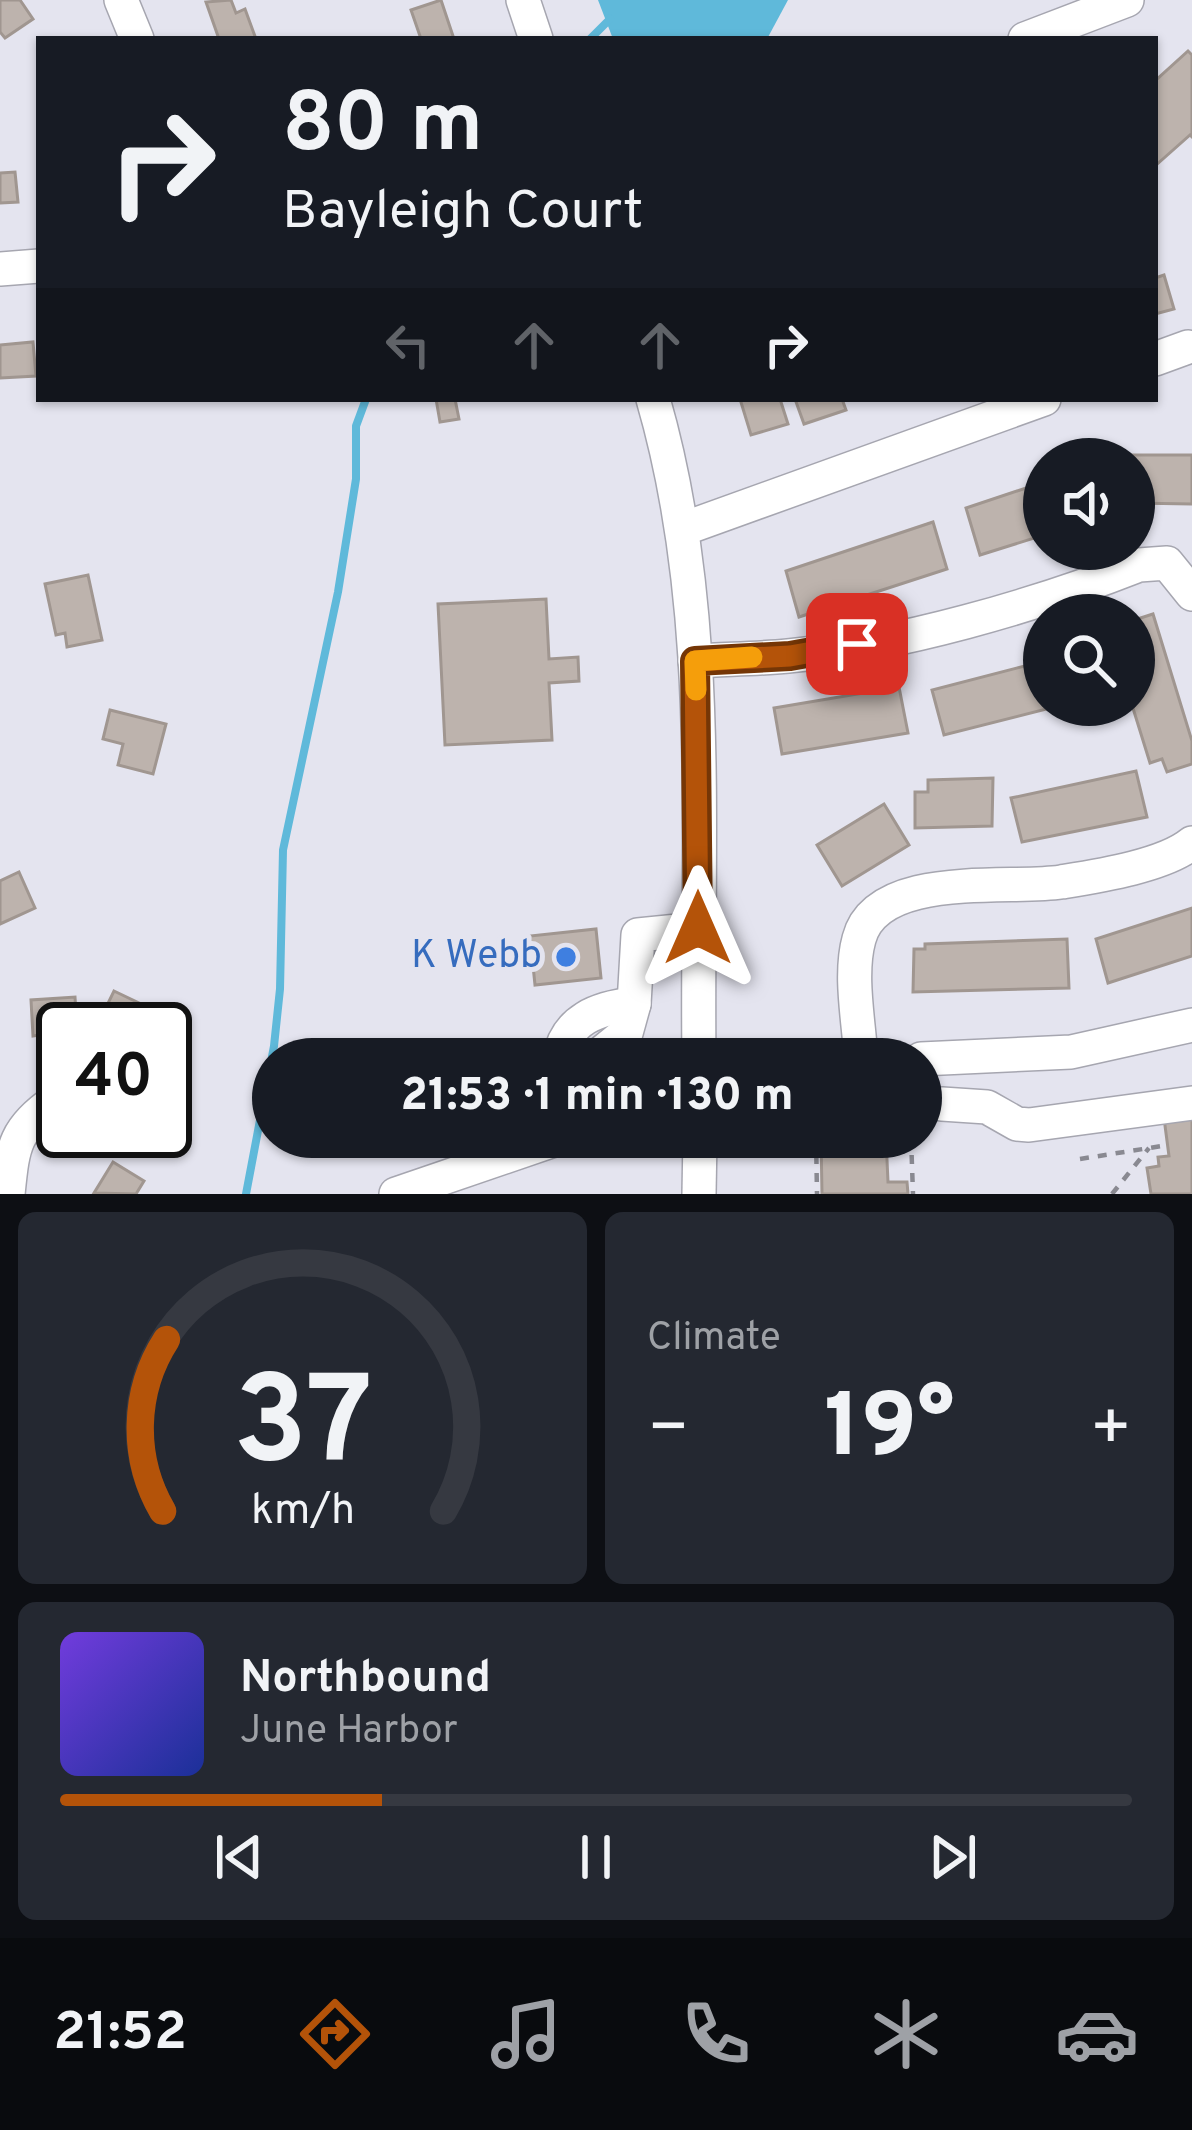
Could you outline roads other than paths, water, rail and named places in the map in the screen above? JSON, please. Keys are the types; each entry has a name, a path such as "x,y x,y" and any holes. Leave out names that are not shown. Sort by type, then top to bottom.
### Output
{"street":[{"path":"121,0 136,36"},
{"path":"523,0 535,36"},
{"path":"1032,36 1127,0"},
{"path":"0,268 36,266"},
{"path":"1158,358 1188,347"},
{"path":"654,402 683,529 695,661 699,1038"},
{"path":"683,529 1036,402"},
{"path":"695,661 790,656 857,644 963,621 1138,565 1168,563 1192,594"},
{"path":"860,1038 859,937 874,912 935,887 1059,882 1176,856 1192,843"},
{"path":"620,1038 626,1033 634,1004 638,935 698,928"},
{"path":"564,1038 600,1008 634,1004"},
{"path":"942,1059 1071,1052 1192,1025"},
{"path":"942,1106 987,1108 1029,1125 1192,1103"},
{"path":"8,1194 14,1143 36,1114"},
{"path":"396,1194 501,1158"},
{"path":"700,1158 700,1194"}],"water":[{"path":"598,0 788,0 769,36 612,36"}],"waterway":[{"path":"593,36 610,19"},
{"path":"246,1194 274,1046 283,850 338,592 356,479 356,426 365,402"}],"place":[{"name":"K Webb","path":"566,957"}]}
